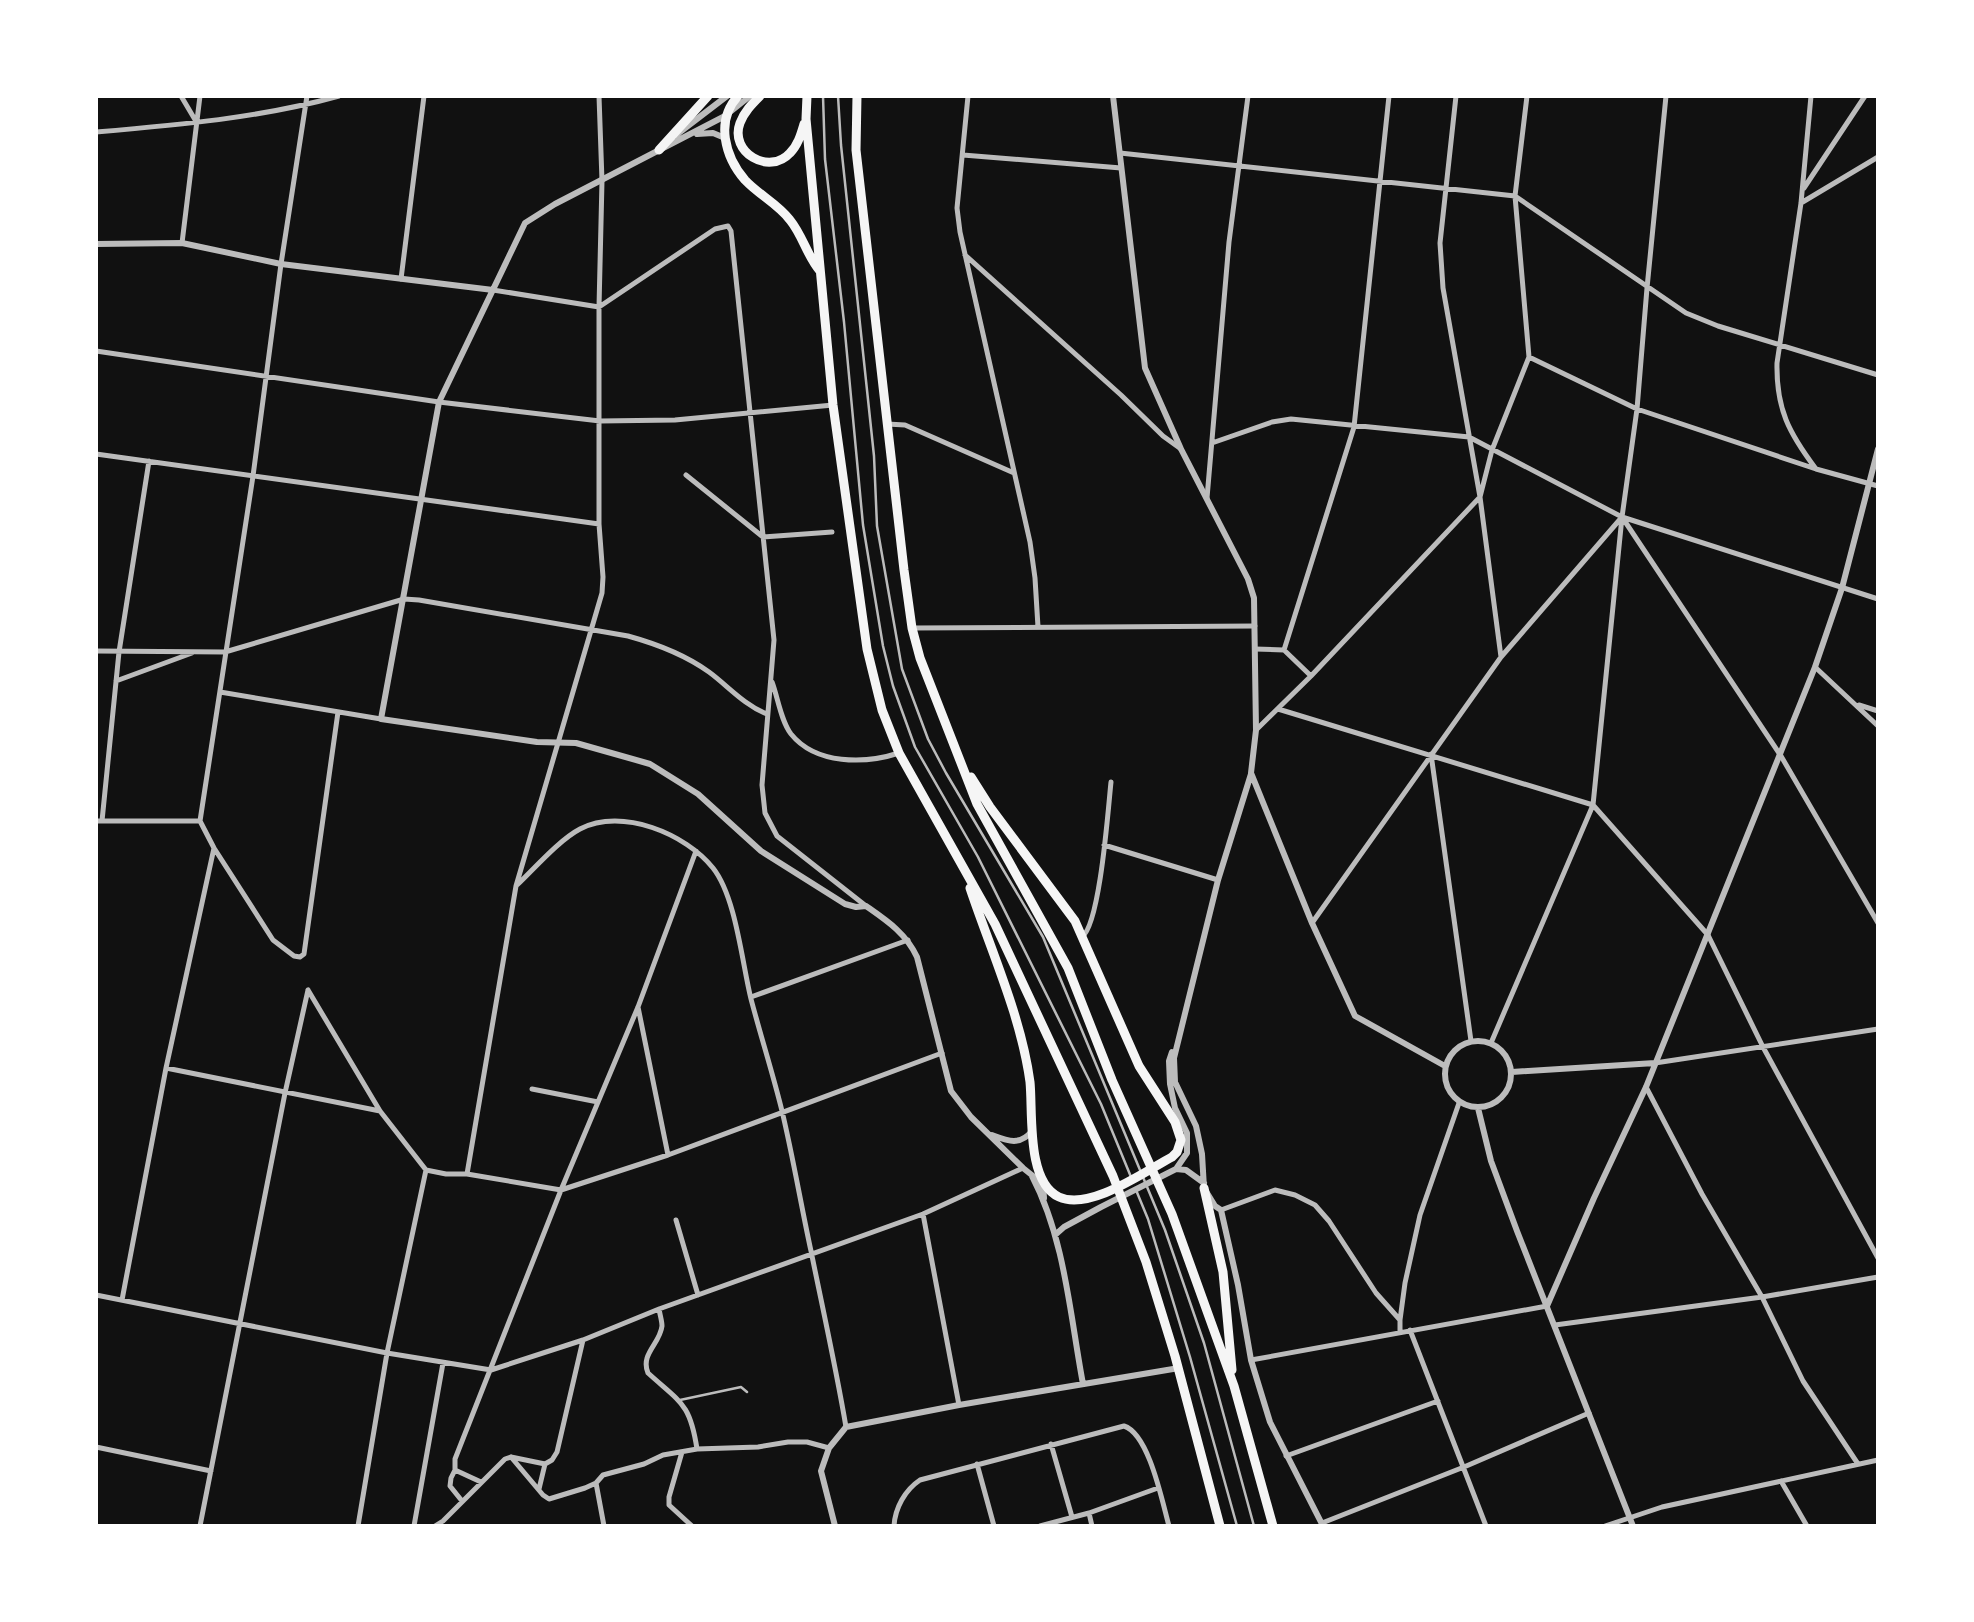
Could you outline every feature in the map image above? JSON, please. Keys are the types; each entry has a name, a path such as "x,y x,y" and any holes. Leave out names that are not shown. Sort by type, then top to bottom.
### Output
{"highway":[{"path":"659,150 708,96"},
{"path":"738,96 726,116 725,138 730,154 744,179 789,218 801,236 811,261 821,273"},
{"path":"760,96 739,125 740,144 748,156 771,162 784,159 796,145 806,119"},
{"path":"807,96 806,119 833,405 867,649 882,709 899,753 995,924 1113,1176 1146,1262 1179,1368 1220,1526"},
{"path":"857,96 856,150 912,628 920,658 977,804 1068,968 1112,1080 1172,1214 1234,1386 1273,1526"},
{"path":"962,866 1024,1049 1030,1081 1037,1166 1043,1184 1061,1198 1095,1197 1172,1157 1177,1153 1181,1140 1175,1122 1139,1066 1075,921 990,807 963,764"},
{"path":"1204,1185 1223,1272 1234,1386"}],"street":[{"path":"181,96 197,123"},
{"path":"182,243 200,96"},
{"path":"307,96 200,821 214,848 273,940 294,956 300,957 304,954 338,712"},
{"path":"96,132 197,123 306,105 339,96"},
{"path":"401,279 424,96"},
{"path":"467,1174 516,886 591,629 603,577 599,524 599,96"},
{"path":"659,150 727,96"},
{"path":"381,719 439,402 524,223 555,204 726,116 750,96"},
{"path":"968,96 957,208 964,254 1030,542 1038,627"},
{"path":"1114,96 1145,368 1181,449 1248,579 1254,598 1256,730 1251,773 1217,880 1174,1058 1175,1082 1196,1126 1202,1154 1204,1185"},
{"path":"1208,498 1229,242 1248,96"},
{"path":"1284,650 1353,427 1389,96"},
{"path":"1457,96 1440,243 1443,288 1480,497 1501,657"},
{"path":"1256,730 1311,676 1480,497 1492,450 1529,357 1515,196 1527,96"},
{"path":"1491,1043 1593,805 1622,517 1637,409 1666,96"},
{"path":"1811,96 1801,203 1776,381 1781,410 1798,445 1816,469"},
{"path":"1802,191 1865,96"},
{"path":"688,135 708,132 725,138"},
{"path":"1120,153 1515,196 1647,288 1693,316 1878,374"},
{"path":"963,155 1121,168"},
{"path":"1801,203 1878,157"},
{"path":"96,244 182,243 281,264 493,290 599,307 715,229 728,226 731,231 774,640 762,785 765,813 776,836 894,926 908,940 918,957 951,1091 959,1104 1023,1168 1043,1184 1044,1198"},
{"path":"964,254 1163,436 1181,449"},
{"path":"96,351 439,402 600,421 675,419 833,405"},
{"path":"1529,357 1637,409 1816,469 1878,486"},
{"path":"1212,443 1272,422 1290,419 1469,438 1622,517 1878,599"},
{"path":"887,424 905,425 1014,473"},
{"path":"1548,1306 1594,1198 1646,1087 1781,756 1842,588 1878,449"},
{"path":"96,454 599,524"},
{"path":"149,461 119,652 99,821 200,821"},
{"path":"686,475 763,537 832,533"},
{"path":"1312,923 1501,657 1622,517"},
{"path":"1622,517 1781,756 1878,923"},
{"path":"96,652 225,652 404,599 419,600 628,636 661,646 710,672 747,703 767,713"},
{"path":"912,628 1255,626"},
{"path":"1255,649 1284,650 1311,676"},
{"path":"116,681 196,651"},
{"path":"1815,667 1878,726"},
{"path":"771,679 789,732 800,743 815,751 848,760 864,761 899,753"},
{"path":"220,692 537,742 576,743 650,764 698,794 761,852 845,904 866,906"},
{"path":"1856,704 1878,710"},
{"path":"1278,709 1593,805 1708,935 1763,1047 1878,1258"},
{"path":"1431,754 1471,1041"},
{"path":"1251,773 1312,923 1354,1016 1445,1066"},
{"path":"1082,937 1088,932 1093,915 1111,782"},
{"path":"516,886 543,859 579,830 600,822 638,824 657,830 696,851 714,869 726,891 782,1111 846,1427"},
{"path":"1104,845 1217,880"},
{"path":"121,1300 166,1068 214,848"},
{"path":"462,1501 450,1486 455,1459 561,1191 638,1007 696,851"},
{"path":"751,997 908,940"},
{"path":"200,1526 307,990 380,1111 426,1170 467,1174 561,1191 668,1155 942,1054"},
{"path":"638,1007 668,1155"},
{"path":"1055,1235 1101,1207 1174,1170 1187,1153 1187,1133 1175,1108 1169,1061 1184,1021"},
{"path":"1512,1072 1655,1063 1878,1029"},
{"path":"1471,1041 1491,1043 1501,1050 1508,1060 1512,1072 1510,1086 1502,1097 1491,1105 1478,1108 1459,1103 1451,1096 1446,1086 1445,1066 1450,1055 1459,1046 1471,1041"},
{"path":"166,1068 380,1111"},
{"path":"1646,1087 1702,1194 1762,1297 1803,1381 1858,1464"},
{"path":"532,1089 598,1102"},
{"path":"1400,1332 1405,1283 1420,1215 1459,1103"},
{"path":"1478,1108 1491,1161 1633,1526"},
{"path":"988,1133 1016,1142 1025,1139 1033,1129"},
{"path":"96,1295 387,1353 491,1370 923,1214 1023,1168"},
{"path":"358,1526 387,1353 426,1170"},
{"path":"1174,1170 1186,1170 1204,1185 1215,1206 1221,1210 1251,1360 1270,1422 1323,1524 1589,1413"},
{"path":"1032,1175 1044,1198 1055,1235 1083,1384"},
{"path":"1221,1210 1275,1190 1295,1195 1315,1205 1329,1221 1376,1293 1400,1320"},
{"path":"923,1214 959,1405"},
{"path":"676,1220 698,1295"},
{"path":"1555,1325 1762,1297 1878,1277"},
{"path":"1251,1360 1548,1306"},
{"path":"659,1309 662,1327 646,1358 645,1366 648,1373 687,1408 693,1423 697,1449"},
{"path":"1410,1330 1486,1526"},
{"path":"435,1526 505,1459 511,1457 545,1464 552,1460 557,1452 583,1339"},
{"path":"414,1526 443,1363"},
{"path":"835,1526 821,1471 829,1448 846,1427 1179,1368"},
{"path":"1286,1456 1438,1401"},
{"path":"894,1526 894,1514 911,1486 920,1479 1117,1426 1130,1428 1139,1436 1169,1526"},
{"path":"511,1457 549,1499 596,1483 603,1475 644,1464 663,1455 697,1449 807,1442 829,1448"},
{"path":"1051,1444 1072,1517"},
{"path":"96,1447 211,1471"},
{"path":"682,1452 668,1497 669,1505 692,1526"},
{"path":"1605,1526 1662,1507 1878,1460"},
{"path":"539,1489 545,1464"},
{"path":"977,1464 994,1526"},
{"path":"455,1470 481,1482"},
{"path":"1781,1481 1807,1526"},
{"path":"596,1483 604,1526"},
{"path":"1040,1526 1089,1513 1158,1488"},
{"path":"1089,1513 1092,1526"}],"lane":[{"path":"823,96 825,159 863,525 883,646 893,686 915,747 978,858 1101,1104 1148,1219 1237,1526"},
{"path":"838,96 874,456 877,526 902,669 928,739 1043,937 1165,1230 1204,1343 1255,1526"},
{"path":"678,1400 741,1387 747,1392"}]}
